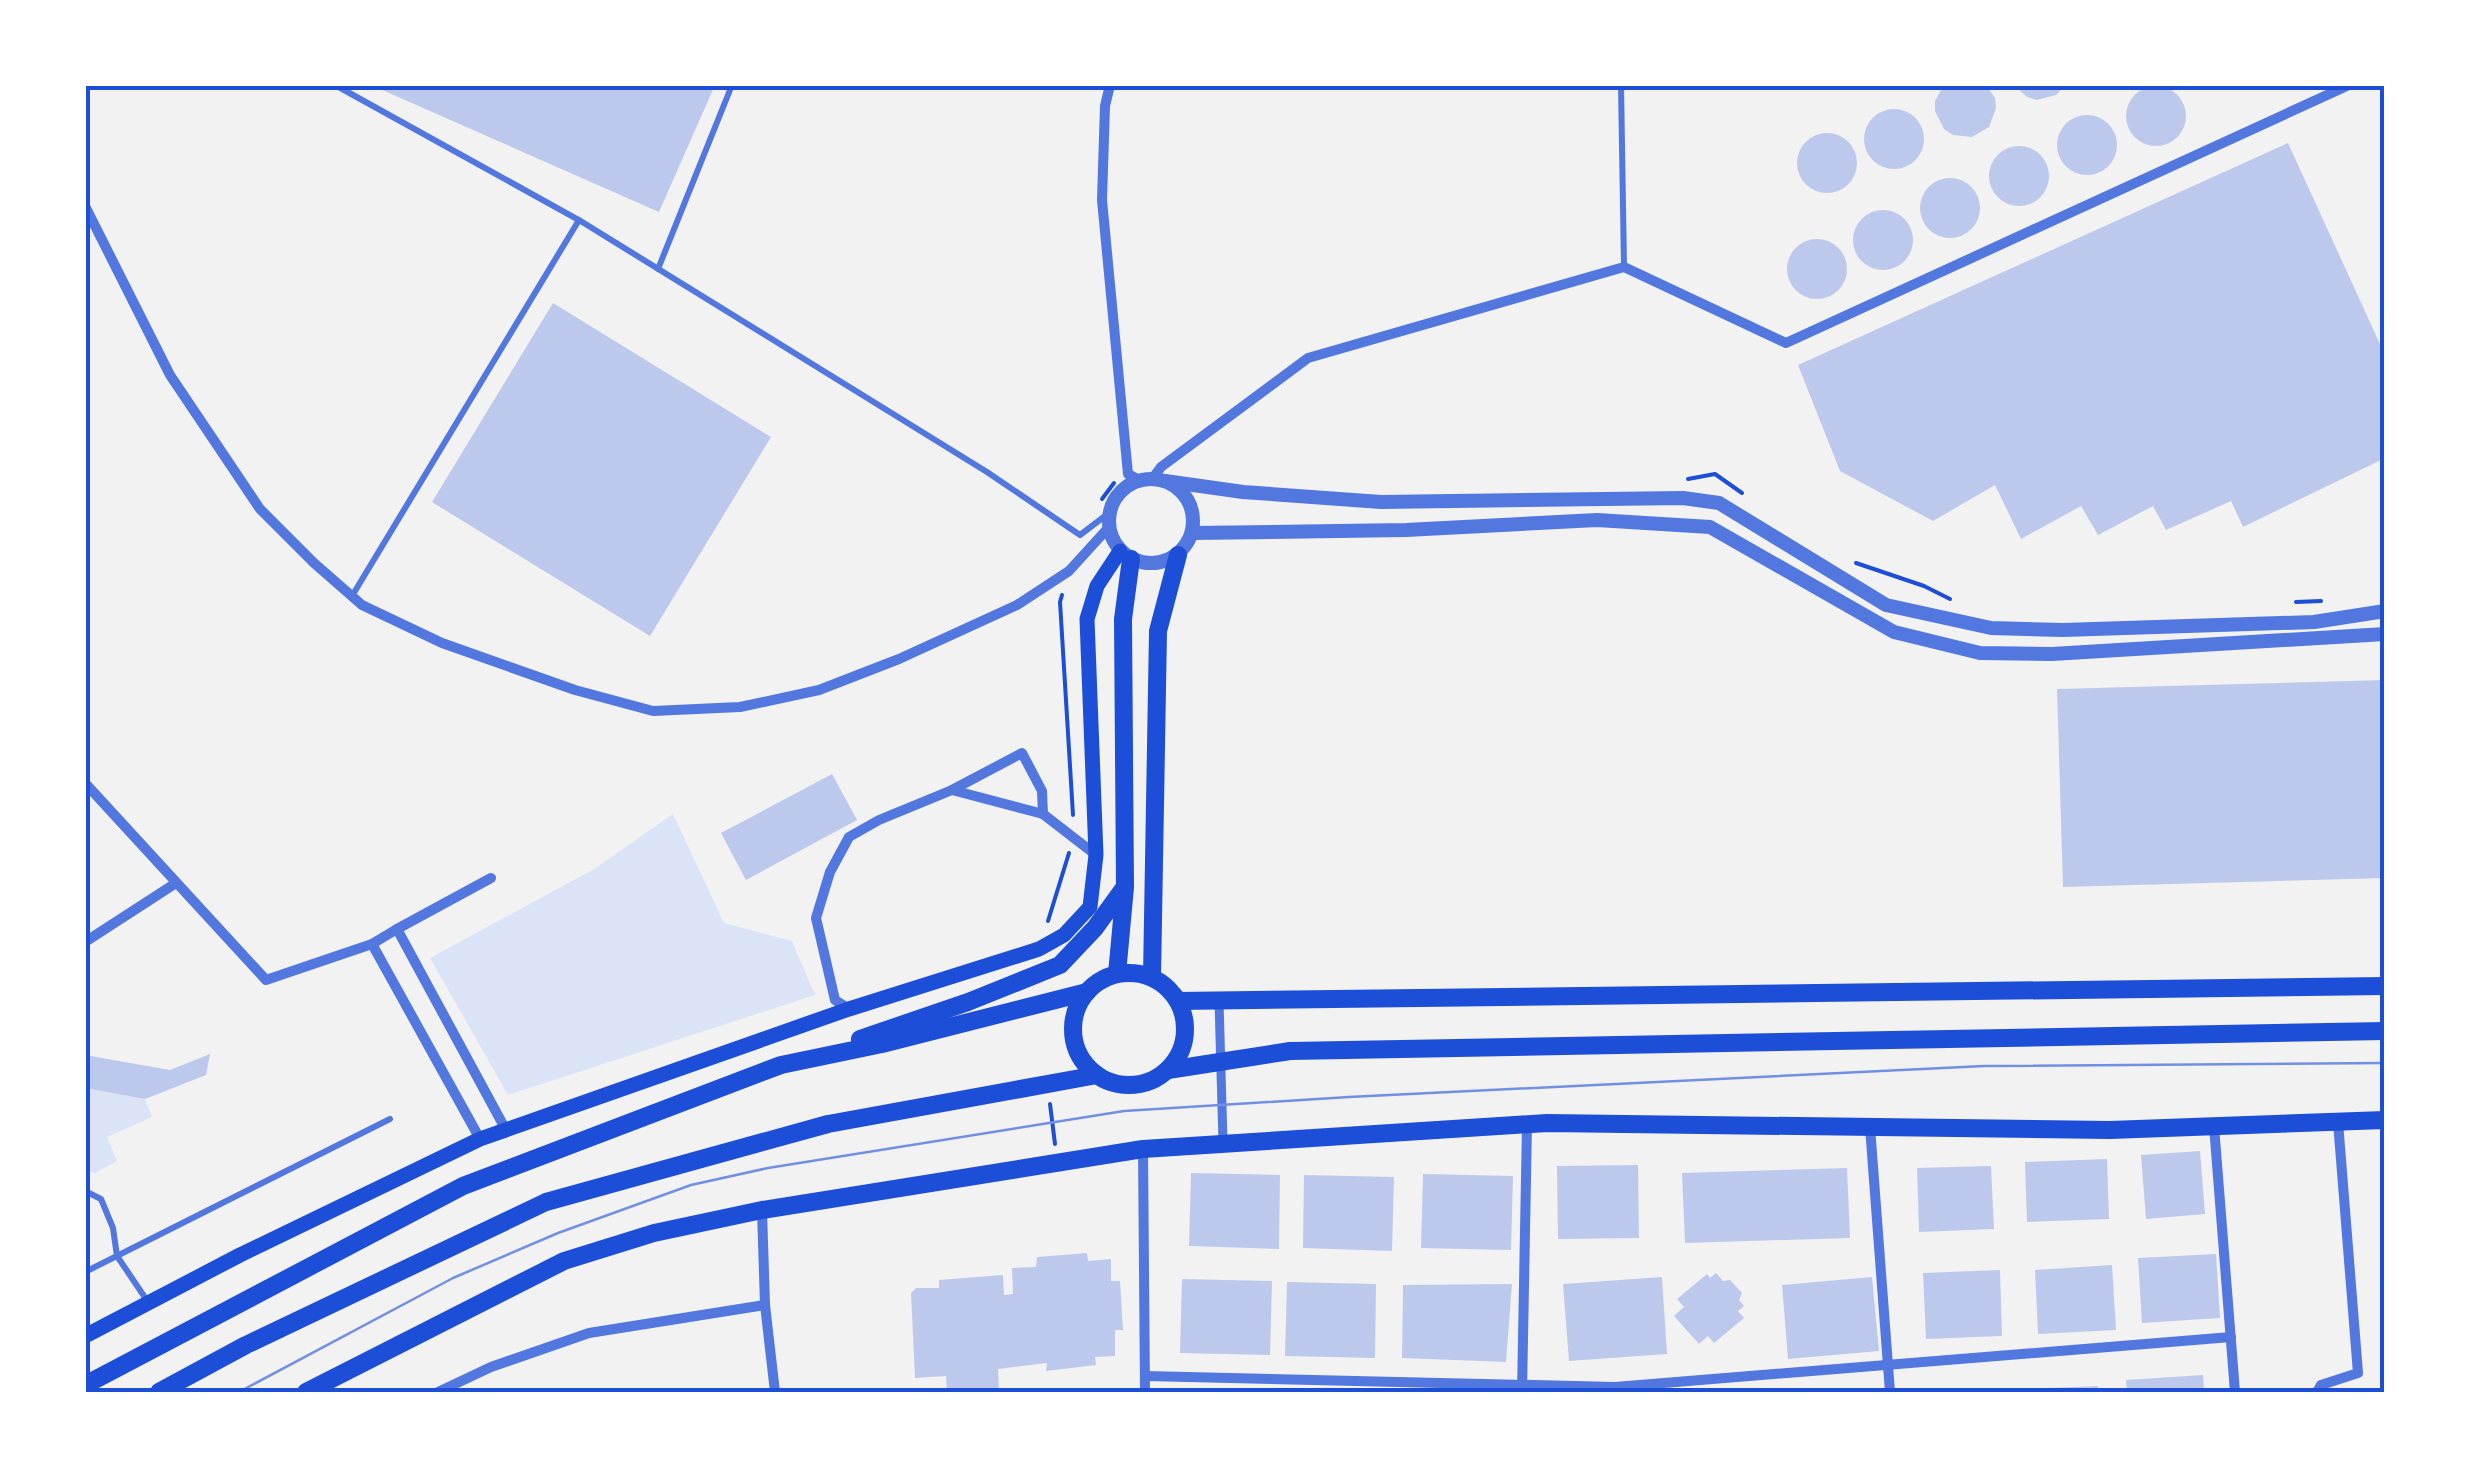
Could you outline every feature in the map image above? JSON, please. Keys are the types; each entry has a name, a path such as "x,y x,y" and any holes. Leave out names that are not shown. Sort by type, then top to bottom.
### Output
{"main road":[{"path":"85,1336 480,1139 849,1009 1039,948 1064,935 1090,907 1096,855 1087,619 1097,586 1126,555"},
{"path":"1117,974 1124,887 1126,555"},
{"path":"1152,978 1158,631 1178,555"},
{"path":"85,1385 463,1186 1060,966 1095,928 1124,887"},
{"path":"1135,973 1152,978 1167,987 1178,1001 1185,1038 1179,1056 1168,1070 1152,1080 1134,1085 1114,1083 1084,1062 1073,1026 1077,1008 1087,992 1117,974 1135,973"},
{"path":"1178,1001 2385,986"},
{"path":"782,1066 1087,992"},
{"path":"1168,1070 1290,1052 2385,1032"},
{"path":"159,1392 246,1345 546,1202 828,1124 1098,1075"},
{"path":"306,1392 564,1261 672,1228 1144,1148 1526,1124 2110,1130 2385,1120"}],"street":[{"path":"1110,85 1105,106 1102,200 1146,478"},
{"path":"85,206 170,376 260,509 362,605 442,644 575,690 654,712 740,707 819,690 899,660 1017,606 1074,565 1125,487 1146,478 1308,358 1624,267 1786,343 2349,85"},
{"path":"1106,514 1126,555 1155,564 1178,555 1192,533 1191,508 1185,496 1146,478"},
{"path":"1146,478 1243,492 1382,502 1683,498 1719,503 1886,605 1991,628 2063,630 2314,622 2385,611"},
{"path":"1192,533 1406,530 1597,520 1710,527 1894,632 1980,653 2052,654 2385,634"},
{"path":"849,1009 835,1000 816,918 830,872 849,837 1022,753 1042,791 1043,814"},
{"path":"85,782 266,980 372,944 491,878"},
{"path":"952,790 1043,814 1096,855"},
{"path":"85,942 176,883"},
{"path":"397,929 506,1130"},
{"path":"372,944 480,1139"},
{"path":"1219,1001 1222,1142"},
{"path":"2317,1392 2321,1385 2358,1373 2338,1122"},
{"path":"1522,1388 1526,1124"},
{"path":"2214,1126 2235,1392"},
{"path":"1870,1127 1890,1392"},
{"path":"1144,1148 1145,1392"},
{"path":"762,1210 775,1392"},
{"path":"438,1392 589,1332 766,1306"},
{"path":"1145,1376 1522,1388 1614,1387 2230,1337"}],"lane":[{"path":"335,85 352,89 580,220 1080,534 1106,514"},
{"path":"658,268 732,85"},
{"path":"1621,85 1624,267"},
{"path":"352,596 580,220"},
{"path":"86,1270 390,1118"},
{"path":"85,1191 101,1199 113,1228 117,1256 149,1303"}],"path":[{"path":"1106,514 1110,486 1146,478"},
{"path":"1044,934 1074,839 1060,602 1074,565"},
{"path":"1047,1084 1058,1163"}],"shaded area":[{"path":"673,814 724,923 792,941 815,995 508,1095 430,958 594,869"},
{"path":"85,1088 145,1099 152,1117 107,1137 117,1161 95,1173 85,1171"}],"building":[{"path":"371,85 715,85 659,212"},
{"path":"1944,85 1986,85 1995,98 1996,108 1989,127 1972,137 1953,135 1944,129 1935,111 1935,101"},
{"path":"2014,85 2066,85 2056,95 2037,100"},
{"path":"2156,86 2177,95 2186,116 2177,137 2156,146 2135,137 2126,116 2135,95"},
{"path":"1894,109 1915,118 1924,139 1915,160 1894,169 1873,160 1864,139 1873,118"},
{"path":"2087,115 2108,124 2117,145 2108,166 2087,175 2066,166 2057,145 2066,124"},
{"path":"1827,133 1848,142 1857,163 1848,184 1827,193 1806,184 1797,163 1806,142"},
{"path":"2288,143 2385,355 2385,458 2243,527 2231,501 2166,530 2153,506 2098,535 2081,506 2021,539 1995,485 1933,521 1840,471 1798,365"},
{"path":"2019,146 2041,154 2049,176 2041,198 2019,206 1997,198 1989,176 1997,154"},
{"path":"1950,178 1972,186 1980,208 1972,230 1950,238 1928,230 1920,208 1928,186"},
{"path":"1883,210 1904,219 1913,240 1904,261 1883,270 1862,261 1853,240 1862,219"},
{"path":"1817,239 1838,248 1847,269 1838,290 1817,299 1796,290 1787,269 1796,248"},
{"path":"553,303 771,437 650,636 432,502"},
{"path":"2385,680 2385,878 2063,887 2057,689"},
{"path":"832,774 857,820 746,880 721,833"},
{"path":"210,1054 206,1075 145,1099 85,1088 85,1055 170,1070"},
{"path":"2200,1151 2205,1214 2146,1219 2141,1155"},
{"path":"2107,1159 2109,1219 2027,1222 2025,1162"},
{"path":"1638,1165 1639,1238 1558,1239 1557,1166"},
{"path":"1991,1166 1994,1229 1919,1232 1917,1168"},
{"path":"1847,1168 1850,1238 1685,1243 1682,1173"},
{"path":"1191,1173 1280,1175 1279,1249 1189,1246"},
{"path":"1423,1174 1513,1176 1511,1250 1421,1248"},
{"path":"1304,1175 1394,1177 1392,1251 1303,1248"},
{"path":"1087,1253 1088,1261 1111,1259 1111,1281 1120,1281 1123,1330 1115,1330 1115,1356 1095,1357 1096,1365 1046,1371 1047,1363 998,1369 999,1392 947,1392 946,1376 915,1378 911,1293 916,1288 939,1288 939,1280 1003,1275 1004,1295 1013,1294 1012,1268 1036,1267 1037,1257"},
{"path":"2216,1254 2220,1318 2142,1323 2138,1258"},
{"path":"2112,1265 2116,1330 2038,1334 2035,1270"},
{"path":"2000,1270 2002,1336 1926,1339 1923,1273"},
{"path":"1716,1273 1742,1293 1739,1300 1744,1306 1738,1311 1744,1318 1714,1343 1708,1336 1699,1344 1674,1316 1684,1307 1677,1299 1707,1274 1710,1278"},
{"path":"1662,1277 1667,1354 1569,1361 1563,1284"},
{"path":"1872,1277 1879,1351 1788,1359 1782,1285"},
{"path":"1182,1279 1272,1281 1270,1355 1180,1353"},
{"path":"1287,1282 1376,1284 1375,1358 1285,1356"},
{"path":"1512,1284 1506,1362 1402,1358 1403,1285"},
{"path":"2203,1375 2204,1392 2127,1392 2126,1380"},
{"path":"2098,1386 2098,1392 2027,1392 2027,1389"}],"tram line":[{"path":"239,1392 453,1278 558,1233 691,1185 768,1168 1124,1111 1984,1066 2385,1063"}]}
